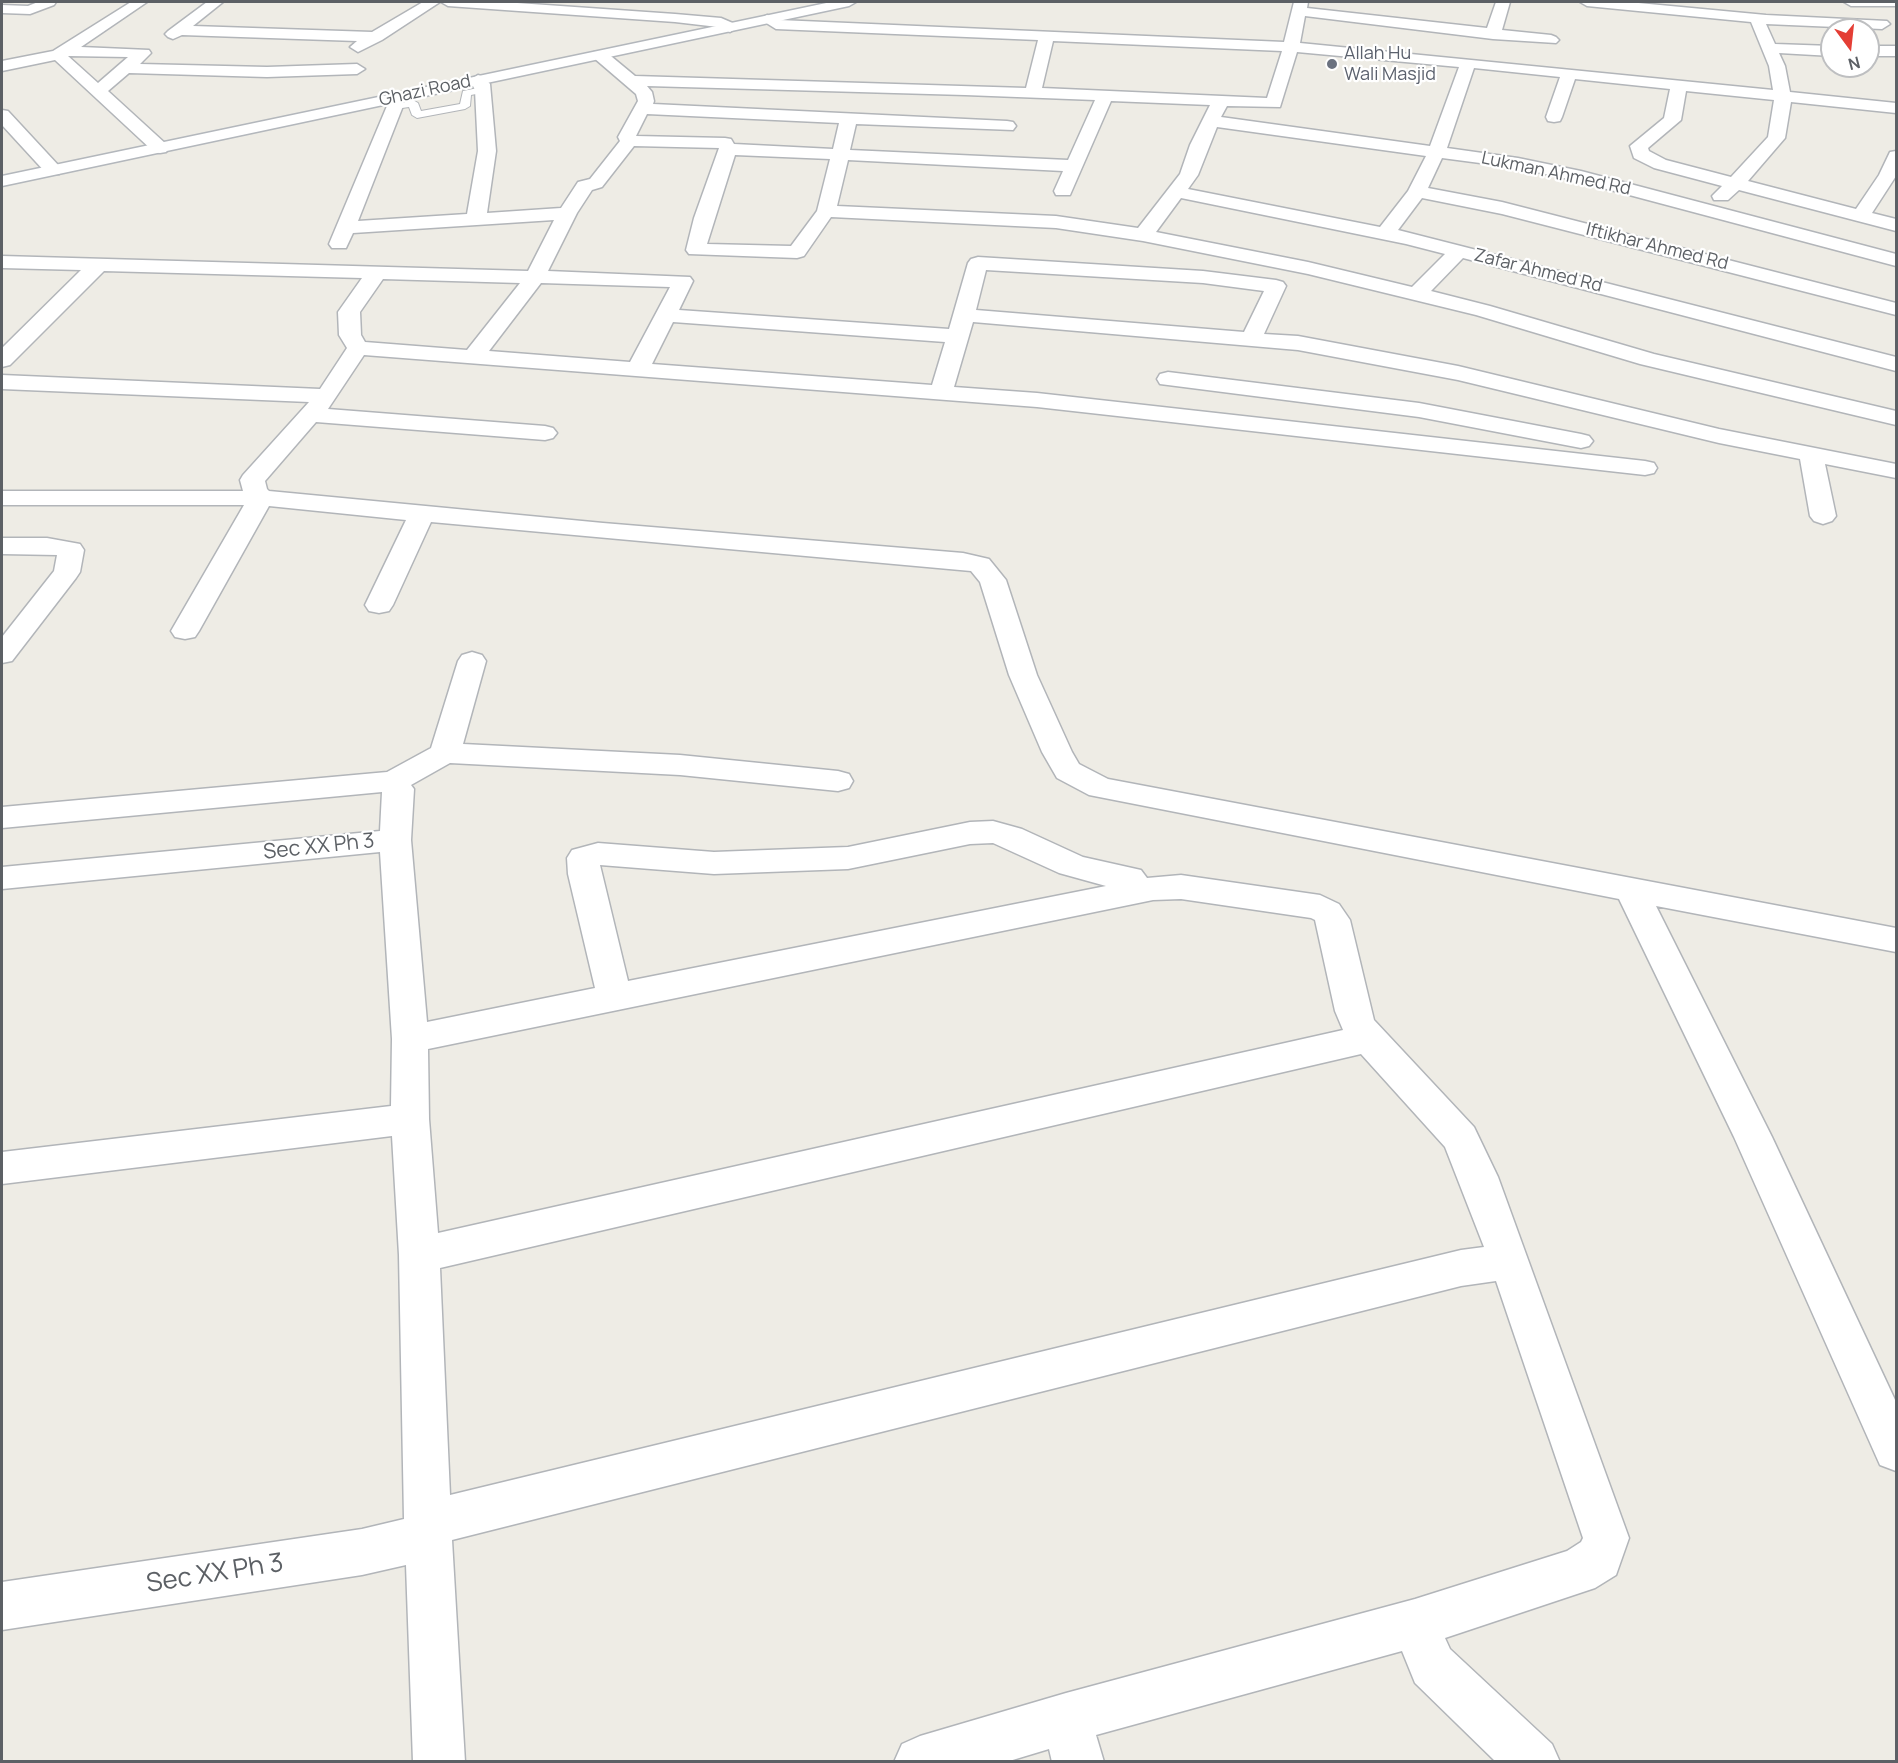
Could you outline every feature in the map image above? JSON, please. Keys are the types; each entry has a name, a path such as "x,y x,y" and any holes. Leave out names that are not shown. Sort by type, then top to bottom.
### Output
{"street":[{"path":"2,24 49,2"},
{"path":"61,53 140,2"},
{"path":"97,92 125,68 216,2"},
{"path":"351,51 433,2"},
{"path":"448,2 664,17 721,23 730,27"},
{"name":"Ghazi Road","path":"2,181 480,85 600,55 849,2"},
{"path":"1493,34 1503,2"},
{"path":"1587,2 1654,5 1757,19 1882,24"},
{"path":"1831,2 1896,30"},
{"path":"1851,2 1896,2"},
{"path":"631,81 1274,103 1291,47 1296,5 1392,40 1468,63 1896,108"},
{"path":"2,9 30,10"},
{"path":"1392,40 1403,9"},
{"path":"767,19 776,24 1291,47 1493,34 1551,40"},
{"path":"1702,208 1724,195 1776,138 1781,120 1783,97 1777,66 1757,19"},
{"path":"179,30 378,36"},
{"path":"1033,93 1047,36"},
{"path":"2,66 61,53 152,48"},
{"path":"1769,48 1820,50"},
{"path":"1880,51 1896,51"},
{"path":"61,53 97,92 160,148"},
{"path":"600,55 644,92 646,101 627,137 629,141"},
{"path":"1385,234 1417,192 1437,151 1468,63"},
{"path":"125,68 244,72 357,69"},
{"path":"1554,117 1569,74"},
{"path":"476,220 487,151 480,85"},
{"path":"1679,86 1672,120 1639,146 1640,154 1660,164 1896,225"},
{"path":"1063,191 1105,96"},
{"path":"326,269 346,228 395,101"},
{"path":"1143,235 1189,175 1221,101"},
{"path":"641,109 1007,126"},
{"path":"2,115 53,170"},
{"path":"629,141 725,142 728,149 704,218 696,250 797,252 826,211 838,154 849,118"},
{"name":"Lukman Ahmed Rd","path":"1210,122 1518,163 1575,175 1896,260"},
{"path":"473,357 536,277 567,213 585,186 596,183 629,141"},
{"path":"728,149 1075,166"},
{"path":"1861,216 1888,174 1896,156"},
{"name":"Zafar Ahmed Rd","path":"1176,192 1459,251 1896,364"},
{"name":"Iftikhar Ahmed Rd","path":"1417,192 1502,208 1896,309"},
{"path":"826,211 1056,222 1143,235 1308,268 1417,294 1482,310 1648,358 1896,418"},
{"path":"346,228 567,213"},
{"path":"1417,294 1459,251"},
{"path":"2,262 326,269 683,281 638,369"},
{"path":"941,392 978,263 1203,277 1276,286 1251,339"},
{"path":"2,360 98,265"},
{"path":"358,348 350,335 349,312 377,272"},
{"path":"665,315 961,326 1298,343 1458,373 1719,436 1896,471"},
{"path":"358,348 1037,400 1645,468"},
{"path":"261,498 252,480 327,396 358,348"},
{"path":"1391,406 1409,364"},
{"path":"1168,379 1391,406 1581,441"},
{"path":"2,382 327,396"},
{"path":"311,415 545,433"},
{"path":"1811,454 1823,516"},
{"path":"2,498 261,498 603,531 930,557 980,565 993,580 1023,675 1057,752 1068,771 1100,788 1896,940"},
{"path":"185,632 261,498"},
{"path":"379,605 422,513"},
{"path":"2,546 47,546 71,550 67,572 4,650"},
{"path":"445,753 472,661"},
{"path":"2,817 394,781 430,759 445,753 680,765 838,781"},
{"path":"394,781 398,789 395,840"},
{"path":"615,998 584,874 583,858 598,854 714,863 848,858 970,832 993,832 1011,837 1071,865 1096,873 1129,878 1139,891"},
{"name":"Sec XX Ph 3","path":"2,878 395,840 410,1039 410,1119 419,1255 428,1530 439,1761"},
{"path":"410,1039 1139,891 1180,886 1320,907 1333,920 1353,1011 1359,1027 1460,1138 1478,1177 1606,1538 1599,1558 1578,1571 1415,1623 1072,1740 920,1761"},
{"path":"1630,890 1753,1137 1896,1450"},
{"path":"419,1255 1369,1038"},
{"path":"2,1168 410,1119"},
{"path":"428,1530 1461,1268 1510,1262"},
{"name":"Sec XX Ph 3","path":"2,1606 362,1552 428,1530"},
{"path":"1415,1623 1432,1666 1534,1761"}],"lane":[{"path":"395,101 413,103 417,115 465,106 466,93 480,85"}],"place":[{"name":"Allah Hu Wali Masjid","path":"1332,64"}]}
